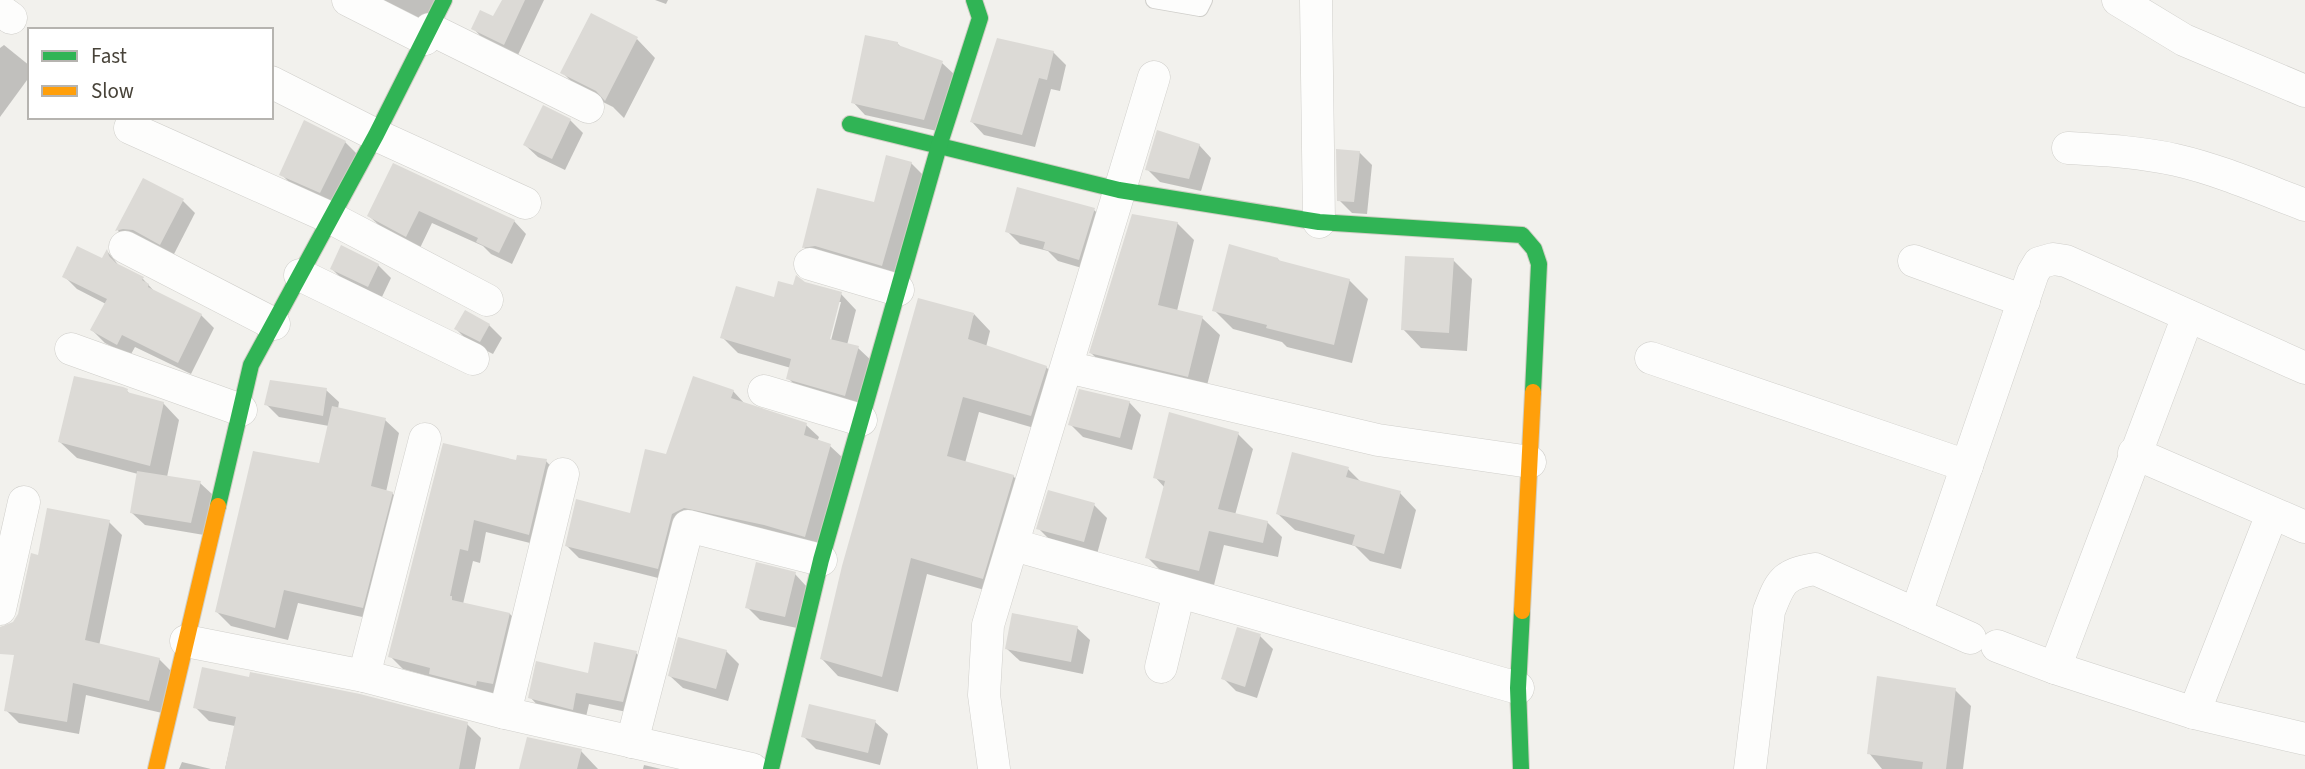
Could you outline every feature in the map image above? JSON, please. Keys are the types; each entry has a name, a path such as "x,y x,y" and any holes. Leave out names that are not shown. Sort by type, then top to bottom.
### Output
{"street":[{"path":"348,0 588,107"},
{"path":"156,769 251,365 376,135 444,0"},
{"path":"771,769 821,560 939,146 979,18 974,0"},
{"path":"1316,0 1319,222"},
{"path":"2118,0 2184,40 2305,91"},
{"path":"994,769 984,695 988,625 1154,77"},
{"path":"273,83 376,135 525,203"},
{"path":"850,124 1119,190 1319,222 1522,235 1534,244 1539,260 1518,688 1521,769"},
{"path":"130,128 331,218 487,300"},
{"path":"2068,148 2126,152 2176,160 2233,177 2305,205"},
{"path":"125,247 274,324"},
{"path":"1916,614 2033,272 2039,263 2053,259 2066,261 2305,368"},
{"path":"1914,261 2024,301"},
{"path":"810,264 898,290"},
{"path":"300,275 473,359"},
{"path":"2055,668 2188,316"},
{"path":"71,349 241,410"},
{"path":"1651,358 1967,466"},
{"path":"1067,367 1378,440 1530,462"},
{"path":"764,391 860,420"},
{"path":"364,676 425,439"},
{"path":"2134,453 2305,527"},
{"path":"505,713 563,474"},
{"path":"1,604 24,502"},
{"path":"2194,713 2272,514"},
{"path":"632,742 688,526 821,560"},
{"path":"1014,545 1518,688"},
{"path":"1750,769 1769,611 1778,586 1785,579 1793,573 1815,569 1916,614 2055,668 2194,713 2305,739"},
{"path":"1161,667 1180,592"},
{"path":"186,641 364,676 505,713 751,769"}],"lane":[{"path":"1154,0 1200,8 1204,0"}],"building":[{"path":"502,0 525,0 504,45 471,29 480,10 493,16"},
{"path":"591,13 638,37 605,101 596,91 560,73"},
{"path":"865,35 898,42 898,45 943,61 924,120 851,103"},
{"path":"997,38 1054,51 1047,80 1039,78 1022,135 970,122"},
{"path":"543,105 571,119 552,159 523,145"},
{"path":"304,120 346,141 320,193 279,175"},
{"path":"1157,130 1200,144 1189,179 1145,170"},
{"path":"1336,149 1360,151 1354,202 1337,201"},
{"path":"886,155 912,162 882,266 815,246 802,248 817,188 874,202"},
{"path":"393,163 515,220 499,253 476,242 478,238 419,211 406,237 367,216"},
{"path":"143,178 184,199 160,245 133,230 115,231"},
{"path":"1017,187 1095,208 1079,260 1043,249 1045,242 1005,232"},
{"path":"1132,214 1178,222 1158,305 1203,316 1188,377 1089,353"},
{"path":"1229,244 1350,279 1334,345 1212,311"},
{"path":"341,245 379,264 368,287 330,269"},
{"path":"77,246 102,258 107,249 109,256 116,263 144,277 142,280 149,284 148,287 202,314 178,363 122,335 117,345 90,330 107,299 62,277"},
{"path":"1405,256 1454,258 1449,333 1401,330"},
{"path":"796,275 805,282 842,292 830,339 859,346 845,396 786,379 791,359 720,338 736,286 774,297 778,281 793,285"},
{"path":"918,298 974,313 968,339 1047,366 1031,416 963,397 947,456 1014,475 983,579 911,558 882,677 820,659 842,566"},
{"path":"465,310 490,324 480,342 454,329"},
{"path":"74,376 123,387 128,389 127,392 164,402 150,466 58,442"},
{"path":"693,376 734,390 731,398 807,423 804,435 831,444 805,537 764,525 684,508 672,514 658,569 565,546 576,499 630,513 645,449 666,454"},
{"path":"270,380 327,388 323,416 264,405"},
{"path":"1079,389 1130,401 1120,438 1068,425"},
{"path":"332,406 386,418 371,486 393,492 363,608 284,590 275,628 215,612 253,451 319,463"},
{"path":"1169,412 1239,432 1218,509 1268,521 1263,543 1209,531 1199,571 1145,558 1165,481 1153,478"},
{"path":"443,443 516,460 517,455 547,459 529,535 474,520 468,551 460,549 450,596 452,600 510,613 493,684 477,681 476,686 429,674 430,668 388,657"},
{"path":"1292,452 1349,467 1346,477 1401,491 1384,554 1352,545 1355,535 1276,514"},
{"path":"137,471 201,481 191,523 130,513"},
{"path":"1048,490 1095,503 1084,542 1036,529"},
{"path":"47,508 110,520 85,640 160,658 149,701 73,683 67,722 4,711 14,655 0,654 0,627 13,622 18,614 31,553 38,555"},
{"path":"756,562 796,572 785,617 745,608"},
{"path":"1012,613 1078,626 1071,662 1005,649"},
{"path":"1237,627 1261,634 1245,687 1221,679"},
{"path":"678,637 727,650 716,689 668,676"},
{"path":"594,642 637,651 623,702 576,693 573,710 528,698 536,661 588,673"},
{"path":"202,667 249,677 250,672 360,694 468,722 459,769 225,769 236,717 193,708"},
{"path":"1877,676 1956,688 1946,769 1922,769 1923,762 1867,754"},
{"path":"809,704 876,720 868,753 801,737"},
{"path":"527,737 582,749 577,769 519,769"}],"traffic: fast":[{"path":"218,506 251,365 376,135 444,0"},
{"path":"771,769 821,560 939,146 980,18 974,0"},
{"path":"850,124 1119,190 1319,222 1522,235 1534,249 1539,264 1533,392"},
{"path":"1521,769 1518,688 1522,611"}],"traffic: slow":[{"path":"1522,611 1533,392"},
{"path":"156,769 218,506"}]}
